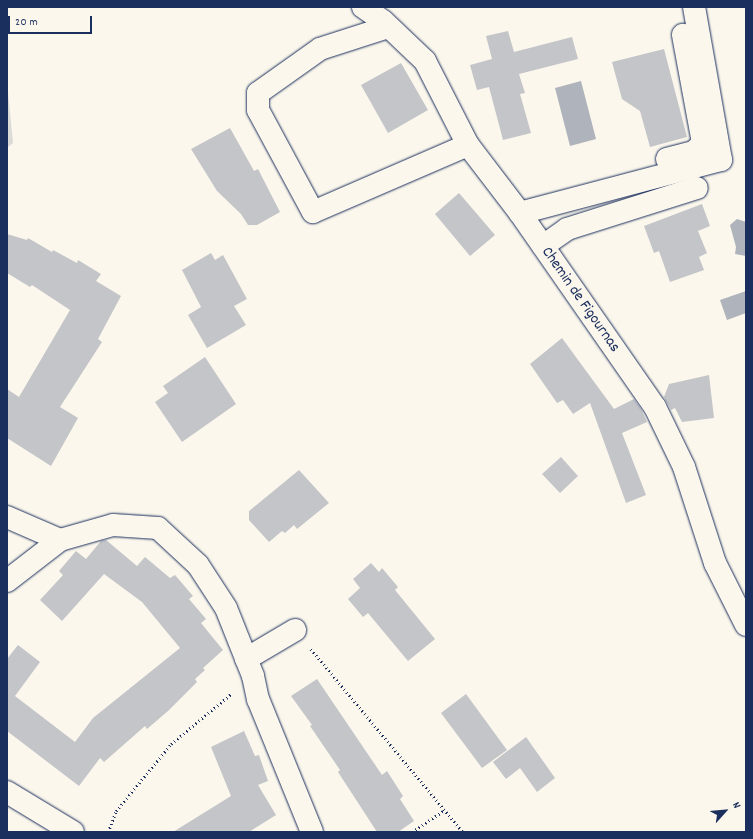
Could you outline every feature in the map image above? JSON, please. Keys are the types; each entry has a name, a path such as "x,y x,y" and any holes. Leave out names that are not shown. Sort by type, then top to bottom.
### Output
{"street":[{"name":"Chemin de Figournas","path":"363,7 388,27 424,61 468,145 516,208 655,407 684,467 715,563 746,625"},
{"path":"516,208 721,160 694,7"},
{"path":"388,27 320,49 258,93 258,110 313,212 468,145"},
{"path":"516,208 694,152 703,143 683,35"},
{"path":"543,246 567,229 697,188"},
{"path":"7,518 60,540"},
{"path":"7,581 60,540 113,525 158,528 198,566 226,608 250,667 258,699 312,832"},
{"path":"250,667 295,630"},
{"path":"7,792 73,832"}],"path":[{"path":"295,630 463,832"},
{"path":"108,832 116,811 171,744 250,667"},
{"path":"412,832 445,810"}],"shaded area":[{"path":"581,81 596,139 570,146 555,88"},
{"path":"7,82 13,143 7,148"},
{"path":"737,219 746,222 746,256 735,254 736,247 730,225"},
{"path":"746,291 746,313 727,320 720,300"}],"building":[{"path":"508,31 514,52 572,37 578,59 519,74 525,93 520,94 531,133 503,140 489,87 477,90 470,65 492,59 486,36"},
{"path":"664,49 687,137 650,147 640,111 622,99 612,62"},
{"path":"401,63 428,110 388,133 361,85"},
{"path":"230,128 254,171 258,169 280,212 257,225 248,225 241,214 217,191 191,149"},
{"path":"459,193 495,235 470,256 435,214"},
{"path":"702,204 710,226 698,231 707,253 699,257 704,270 670,282 659,251 654,253 644,226"},
{"path":"7,234 27,240 28,238 52,252 53,250 77,263 78,260 101,274 96,281 121,296 98,339 102,342 60,407 78,418 51,466 7,438 7,389 19,397 70,310 32,285 30,287 7,273"},
{"path":"211,253 215,260 223,255 247,299 234,306 246,325 207,348 188,315 201,307 182,270"},
{"path":"562,338 614,409 634,399 641,409 647,422 622,433 646,495 626,503 590,403 573,414 563,400 557,403 530,364"},
{"path":"205,357 236,404 182,442 155,402 168,393 163,386"},
{"path":"709,375 714,418 682,422 675,408 671,410 664,397 669,384"},
{"path":"561,457 578,476 560,493 542,474"},
{"path":"299,470 329,503 297,529 294,525 285,533 282,531 269,542 249,520 249,511"},
{"path":"106,540 137,566 145,557 170,578 175,575 193,596 189,599 206,619 201,623 223,650 203,668 205,670 195,679 197,682 168,711 147,729 145,726 104,762 100,758 79,786 7,731 7,659 18,645 40,662 15,696 75,742 93,718 180,648 142,602 104,574 62,621 40,600 63,575 59,571 76,551 86,559 101,541"},
{"path":"371,563 379,572 382,568 398,587 395,590 435,639 408,661 368,613 363,617 348,599 360,588 353,579"},
{"path":"317,679 382,775 387,771 403,796 400,799 414,821 398,832 377,832 338,772 340,770 310,726 312,725 291,696"},
{"path":"466,694 507,750 482,768 441,713"},
{"path":"244,731 255,756 259,755 268,781 258,785 276,815 249,832 173,832 231,796 211,747"},
{"path":"526,737 555,778 537,792 520,768 506,779 493,762"}]}
